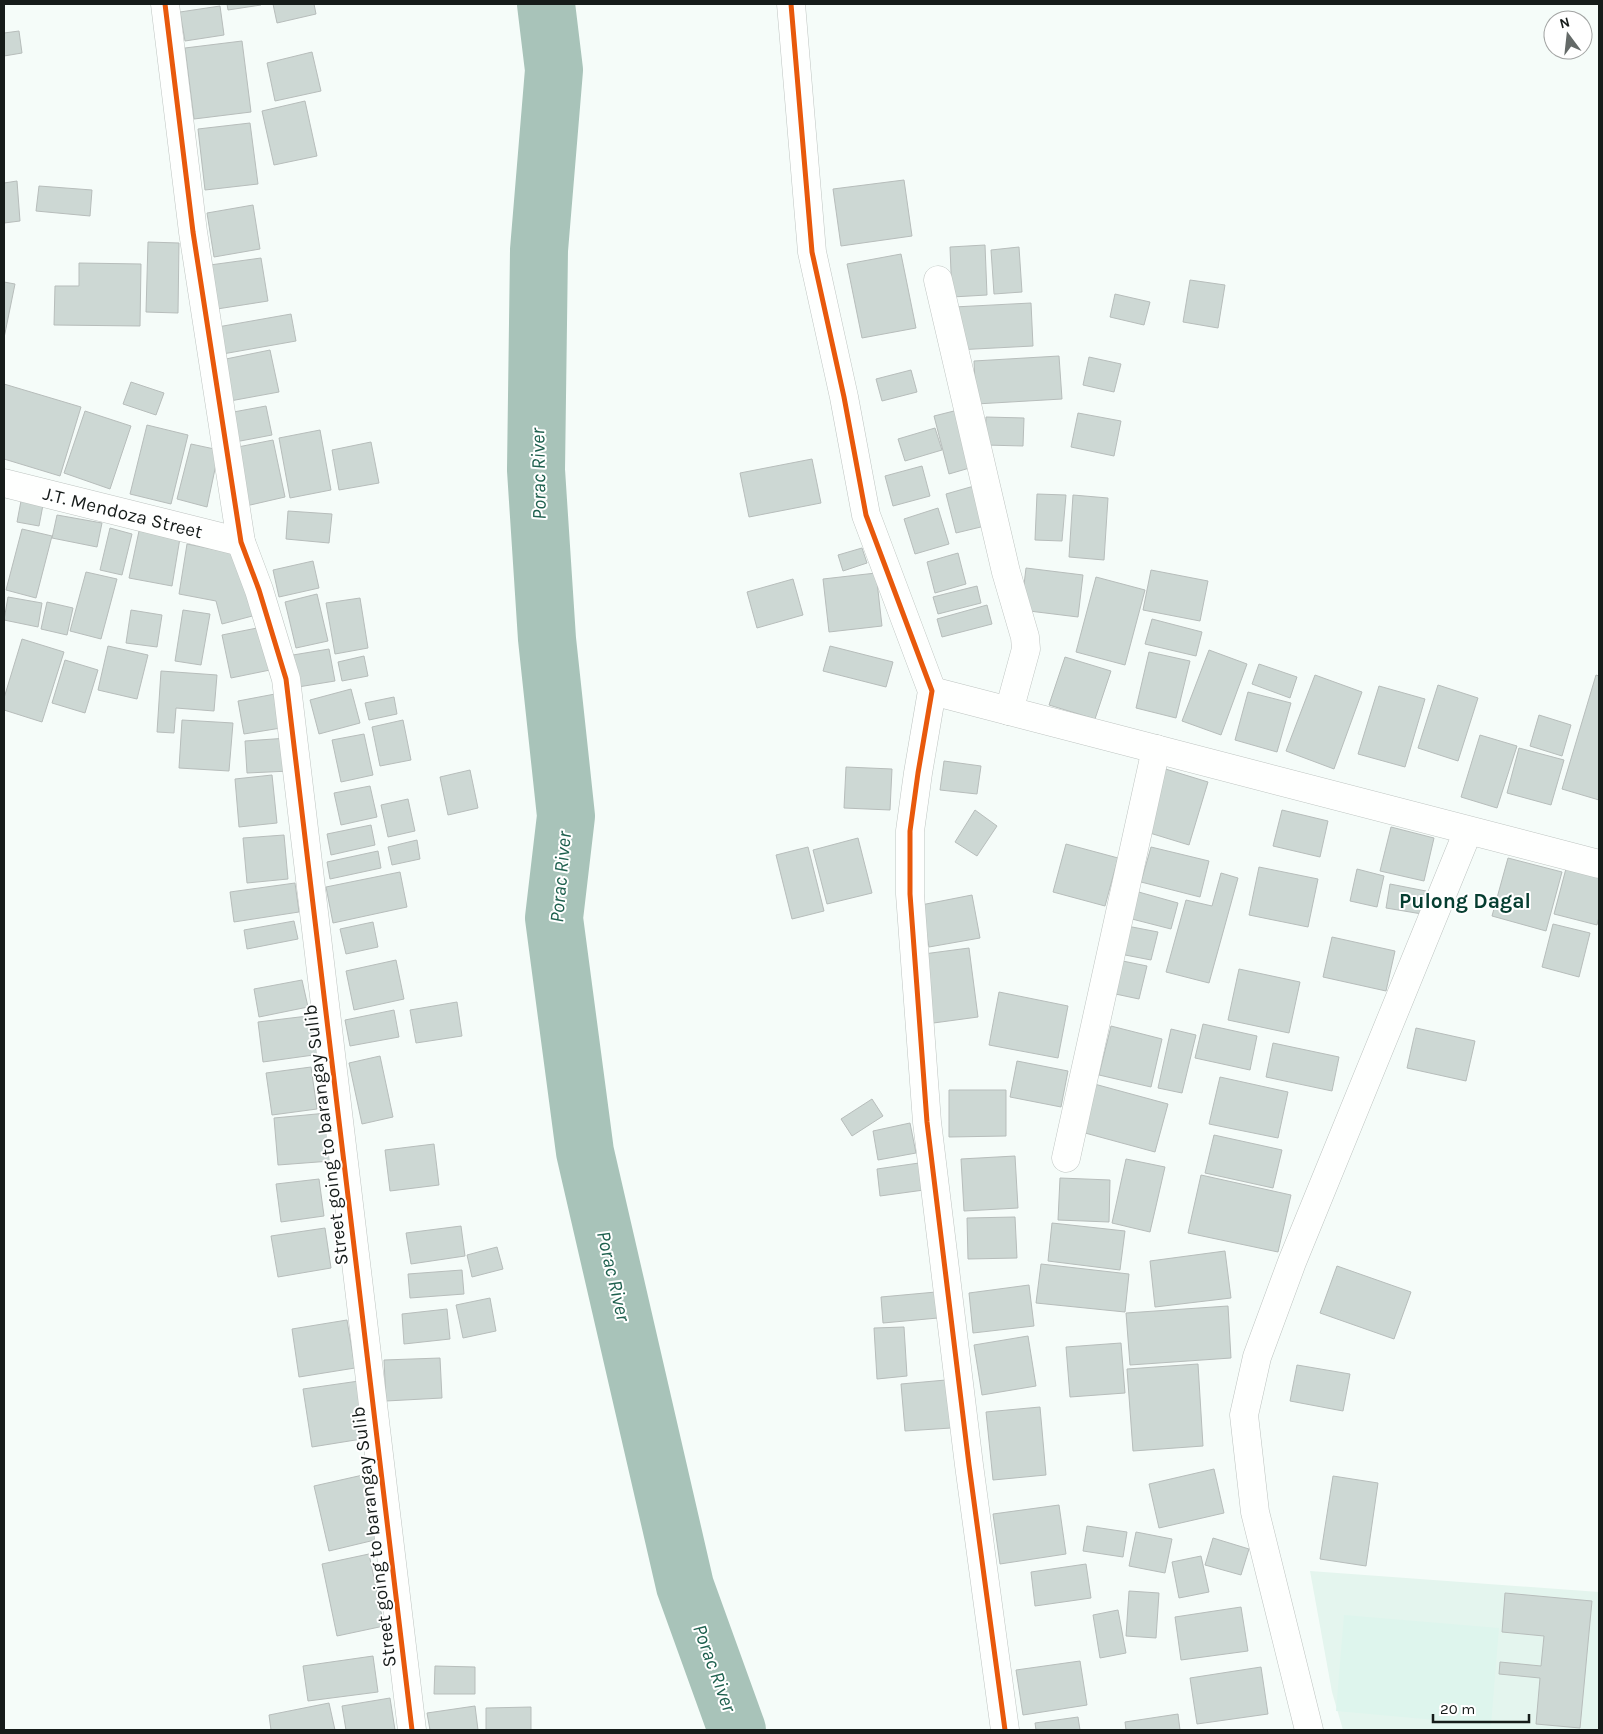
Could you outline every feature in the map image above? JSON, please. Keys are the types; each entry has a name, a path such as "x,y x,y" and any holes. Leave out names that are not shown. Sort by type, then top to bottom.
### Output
{"street":[{"name":"Street going to barangay Sulib","path":"165,4 193,232 241,542 259,590 286,679 412,1730"},
{"path":"791,4 812,252 844,397 866,515 932,691 910,831 910,894 927,1122 968,1456 1005,1730"},
{"path":"938,280 1006,572 1026,638 1026,649 1009,711"},
{"name":"J.T. Mendoza Street","path":"4,483 241,542"},
{"path":"932,691 1599,864"},
{"path":"1066,1158 1156,749"},
{"path":"1309,1730 1255,1512 1244,1415 1257,1356 1292,1262 1468,831"}],"shaded area":[{"path":"1310,1571 1599,1592 1599,1730 1343,1730 1332,1692"}],"green space":[{"path":"1344,1615 1499,1628 1491,1725 1336,1711"}],"building":[{"path":"227,4 261,4 261,5 228,10"},
{"path":"273,4 314,4 316,14 277,23"},
{"path":"220,6 224,35 185,41 180,12"},
{"path":"19,31 22,53 4,56 4,33"},
{"path":"242,41 251,112 194,119 185,48"},
{"path":"312,52 321,91 275,101 267,63"},
{"path":"305,101 317,156 274,165 262,111"},
{"path":"250,123 258,184 205,190 198,129"},
{"path":"904,180 912,236 841,246 833,189"},
{"path":"17,181 20,221 4,223 4,183"},
{"path":"39,186 92,190 90,216 36,211"},
{"path":"253,205 260,249 214,257 207,213"},
{"path":"148,242 179,243 178,313 146,312"},
{"path":"985,245 987,295 952,297 950,247"},
{"path":"1019,247 1022,292 994,294 991,250"},
{"path":"901,254 916,328 862,338 847,264"},
{"path":"261,258 268,301 217,309 210,265"},
{"path":"79,263 141,264 140,326 54,325 55,286 79,286"},
{"path":"1190,280 1225,285 1218,328 1183,322"},
{"path":"4,282 15,284 4,338"},
{"path":"1115,294 1150,302 1144,325 1110,317"},
{"path":"1031,303 1033,346 956,350 954,307"},
{"path":"291,314 296,341 217,355 212,328"},
{"path":"270,350 279,392 230,401 221,360"},
{"path":"1059,356 1062,399 976,404 974,361"},
{"path":"1089,357 1121,364 1114,392 1083,385"},
{"path":"911,370 917,392 882,401 876,379"},
{"path":"131,382 164,393 156,415 123,404"},
{"path":"4,384 81,407 60,476 4,459"},
{"path":"266,406 272,435 235,442 228,413"},
{"path":"958,410 973,467 949,474 934,416"},
{"path":"85,411 131,426 110,489 64,473"},
{"path":"1078,413 1121,421 1114,456 1071,447"},
{"path":"986,417 1024,418 1023,446 985,445"},
{"path":"147,425 188,435 171,504 130,494"},
{"path":"935,428 942,450 905,461 898,439"},
{"path":"320,430 331,490 290,498 279,438"},
{"path":"273,440 285,497 246,506 233,448"},
{"path":"371,442 379,483 339,490 332,450"},
{"path":"191,444 219,450 207,507 177,499"},
{"path":"812,459 821,503 749,517 740,473"},
{"path":"922,466 930,496 893,506 885,476"},
{"path":"974,486 985,526 956,533 946,494"},
{"path":"1037,494 1066,495 1062,541 1035,540"},
{"path":"1073,495 1108,498 1104,560 1069,557"},
{"path":"21,501 43,505 39,526 17,522"},
{"path":"938,508 949,544 915,554 904,519"},
{"path":"288,511 332,514 329,543 286,539"},
{"path":"57,515 102,523 97,547 52,538"},
{"path":"110,528 132,534 122,575 100,570"},
{"path":"22,529 52,536 36,598 6,590"},
{"path":"139,531 180,538 172,586 129,578"},
{"path":"187,544 238,554 260,614 222,624 216,601 179,594"},
{"path":"862,548 867,563 843,571 838,555"},
{"path":"958,553 966,584 935,593 927,562"},
{"path":"313,561 319,588 279,597 273,570"},
{"path":"1026,568 1083,575 1078,617 1021,610"},
{"path":"1151,570 1208,581 1200,621 1143,610"},
{"path":"86,572 117,579 101,639 70,631"},
{"path":"876,573 882,626 829,632 823,579"},
{"path":"1096,577 1145,590 1125,665 1076,652"},
{"path":"793,579 803,615 757,628 747,592"},
{"path":"977,586 981,603 938,614 933,597"},
{"path":"317,594 328,641 296,648 285,602"},
{"path":"8,597 42,603 38,627 4,620"},
{"path":"360,598 368,648 335,654 326,603"},
{"path":"47,602 73,608 67,635 41,629"},
{"path":"987,605 992,624 942,637 937,619"},
{"path":"131,610 162,615 157,647 126,643"},
{"path":"183,610 210,614 201,665 175,661"},
{"path":"1152,619 1202,632 1196,656 1145,644"},
{"path":"262,627 270,670 231,678 222,635"},
{"path":"22,639 64,652 42,722 4,710 4,698"},
{"path":"108,646 148,655 137,699 98,690"},
{"path":"830,646 893,662 886,687 823,671"},
{"path":"329,649 335,681 298,687 293,655"},
{"path":"1209,650 1247,664 1221,735 1182,721"},
{"path":"1149,652 1190,661 1176,718 1136,708"},
{"path":"364,656 368,676 342,681 338,662"},
{"path":"1065,657 1111,671 1095,719 1049,705"},
{"path":"65,660 98,670 85,713 52,703"},
{"path":"1259,664 1297,677 1290,698 1252,684"},
{"path":"161,671 217,675 214,711 176,708 174,733 157,732"},
{"path":"1315,675 1362,692 1334,769 1286,751"},
{"path":"1596,675 1599,676 1599,800 1562,789"},
{"path":"1438,685 1478,698 1458,761 1418,748"},
{"path":"1379,686 1425,699 1405,767 1358,754"},
{"path":"351,689 360,723 319,734 310,700"},
{"path":"1248,692 1291,703 1277,752 1235,740"},
{"path":"275,694 281,728 244,734 238,701"},
{"path":"394,697 397,714 369,720 365,703"},
{"path":"1539,715 1571,725 1562,756 1530,746"},
{"path":"182,720 233,723 229,771 179,768"},
{"path":"403,720 411,760 380,766 372,727"},
{"path":"364,734 373,775 341,782 332,740"},
{"path":"1480,735 1517,746 1497,808 1461,797"},
{"path":"288,738 290,771 247,773 245,741"},
{"path":"1519,748 1564,760 1551,805 1507,793"},
{"path":"944,761 981,766 977,794 940,790"},
{"path":"846,767 892,769 890,810 844,808"},
{"path":"1159,767 1208,782 1189,845 1140,830"},
{"path":"470,770 478,808 448,815 440,777"},
{"path":"272,775 277,823 239,827 235,779"},
{"path":"370,786 377,817 341,825 334,793"},
{"path":"408,799 415,831 388,837 381,805"},
{"path":"975,810 997,826 977,856 955,842"},
{"path":"1282,810 1328,821 1320,857 1273,846"},
{"path":"371,825 375,845 331,855 327,834"},
{"path":"1391,827 1434,838 1424,881 1380,871"},
{"path":"284,835 288,879 247,883 243,838"},
{"path":"858,838 872,893 827,904 813,850"},
{"path":"417,840 420,859 392,865 388,847"},
{"path":"1066,844 1118,858 1105,906 1053,892"},
{"path":"808,847 824,911 792,919 776,855"},
{"path":"1151,847 1209,861 1200,897 1141,882"},
{"path":"378,851 381,868 330,879 327,862"},
{"path":"1508,858 1562,872 1546,931 1492,916"},
{"path":"1568,861 1599,870 1599,917 1597,925 1554,914"},
{"path":"1259,867 1318,879 1308,927 1249,915"},
{"path":"1357,869 1384,876 1377,907 1350,901"},
{"path":"400,872 407,907 333,923 326,887"},
{"path":"1221,873 1238,878 1209,983 1166,972 1186,900 1212,906"},
{"path":"295,883 299,912 234,922 230,892"},
{"path":"1390,884 1426,891 1422,914 1386,908"},
{"path":"1135,891 1178,903 1171,929 1128,918"},
{"path":"972,895 980,938 929,947 921,905"},
{"path":"294,921 298,939 247,949 244,930"},
{"path":"373,922 378,947 346,954 340,929"},
{"path":"1553,924 1590,933 1579,977 1542,967"},
{"path":"1127,926 1158,932 1151,960 1120,954"},
{"path":"1332,937 1395,951 1386,991 1323,977"},
{"path":"969,948 978,1017 926,1024 916,955"},
{"path":"1113,959 1147,966 1139,999 1106,992"},
{"path":"396,960 404,999 354,1010 346,971"},
{"path":"1239,969 1300,982 1289,1033 1228,1020"},
{"path":"302,980 308,1007 259,1017 254,989"},
{"path":"999,992 1068,1006 1058,1058 989,1045"},
{"path":"457,1002 462,1036 416,1043 410,1010"},
{"path":"394,1010 399,1037 350,1046 345,1020"},
{"path":"316,1015 321,1054 263,1062 258,1022"},
{"path":"1203,1024 1257,1036 1250,1070 1195,1058"},
{"path":"1111,1026 1162,1039 1151,1087 1099,1075"},
{"path":"1416,1028 1475,1041 1466,1081 1407,1068"},
{"path":"1171,1029 1196,1035 1182,1093 1158,1088"},
{"path":"1273,1043 1339,1057 1332,1091 1266,1077"},
{"path":"380,1056 393,1117 362,1124 349,1063"},
{"path":"1017,1061 1068,1071 1061,1107 1010,1097"},
{"path":"311,1067 317,1109 272,1115 266,1073"},
{"path":"1220,1077 1288,1092 1278,1138 1209,1124"},
{"path":"1087,1082 1168,1104 1155,1152 1074,1130"},
{"path":"949,1090 1006,1090 1006,1136 949,1137"},
{"path":"872,1099 883,1116 852,1136 841,1119"},
{"path":"327,1113 331,1161 278,1165 274,1118"},
{"path":"910,1123 916,1153 878,1160 873,1131"},
{"path":"1214,1135 1282,1150 1273,1188 1205,1173"},
{"path":"434,1144 439,1185 390,1191 385,1150"},
{"path":"1015,1156 1018,1208 964,1211 961,1159"},
{"path":"1126,1159 1165,1167 1150,1232 1112,1223"},
{"path":"919,1163 924,1190 880,1196 877,1169"},
{"path":"1201,1175 1291,1195 1278,1252 1188,1233"},
{"path":"1060,1178 1110,1180 1109,1222 1058,1220"},
{"path":"319,1179 324,1216 281,1222 276,1184"},
{"path":"1015,1217 1017,1258 968,1259 967,1218"},
{"path":"1052,1223 1125,1231 1120,1270 1048,1261"},
{"path":"461,1226 465,1256 411,1264 406,1233"},
{"path":"325,1228 331,1268 278,1277 271,1236"},
{"path":"497,1247 503,1269 472,1277 467,1255"},
{"path":"1225,1251 1231,1298 1155,1307 1150,1261"},
{"path":"1041,1264 1129,1274 1125,1312 1036,1303"},
{"path":"1337,1266 1411,1292 1394,1339 1320,1313"},
{"path":"462,1270 464,1294 410,1298 408,1274"},
{"path":"1029,1285 1034,1326 973,1333 969,1293"},
{"path":"936,1292 938,1318 883,1323 881,1297"},
{"path":"490,1298 496,1331 463,1338 456,1305"},
{"path":"1228,1306 1231,1358 1130,1365 1126,1313"},
{"path":"447,1309 450,1339 404,1344 402,1314"},
{"path":"347,1320 355,1368 299,1377 292,1329"},
{"path":"904,1327 907,1376 877,1379 874,1328"},
{"path":"1028,1336 1036,1386 982,1395 974,1345"},
{"path":"1121,1343 1125,1393 1070,1397 1066,1347"},
{"path":"440,1358 442,1398 386,1401 384,1360"},
{"path":"1198,1364 1203,1446 1133,1451 1127,1369"},
{"path":"1297,1365 1350,1374 1343,1411 1290,1401"},
{"path":"946,1380 951,1428 905,1431 901,1384"},
{"path":"359,1381 368,1438 312,1447 303,1389"},
{"path":"1040,1407 1046,1475 993,1480 986,1412"},
{"path":"1214,1469 1224,1513 1159,1528 1149,1484"},
{"path":"363,1475 379,1539 329,1551 314,1486"},
{"path":"1333,1476 1378,1483 1366,1566 1320,1559"},
{"path":"1059,1505 1066,1554 1000,1564 993,1514"},
{"path":"1087,1526 1127,1532 1123,1557 1083,1551"},
{"path":"1136,1532 1172,1539 1165,1573 1129,1566"},
{"path":"1213,1538 1249,1549 1241,1575 1205,1565"},
{"path":"369,1554 384,1626 337,1636 322,1564"},
{"path":"1201,1556 1209,1592 1179,1598 1172,1562"},
{"path":"1086,1564 1091,1598 1035,1606 1031,1572"},
{"path":"1129,1591 1159,1593 1156,1638 1126,1636"},
{"path":"1505,1593 1592,1601 1580,1728 1536,1724 1540,1678 1499,1674 1500,1662 1541,1666 1544,1636 1502,1632"},
{"path":"1241,1607 1248,1651 1181,1660 1175,1617"},
{"path":"1118,1610 1126,1653 1100,1658 1093,1615"},
{"path":"373,1656 378,1692 308,1701 303,1666"},
{"path":"1080,1661 1087,1705 1023,1715 1016,1670"},
{"path":"435,1666 475,1667 475,1694 434,1694"},
{"path":"1261,1667 1268,1714 1197,1724 1190,1678"},
{"path":"390,1698 395,1730 346,1730 342,1706"},
{"path":"329,1703 335,1730 271,1730 269,1715"},
{"path":"475,1706 478,1730 430,1730 427,1713"},
{"path":"531,1707 531,1730 486,1730 486,1708"},
{"path":"1178,1714 1180,1730 1126,1730 1125,1722"},
{"path":"1078,1717 1080,1730 1036,1730 1035,1723"}],"waterway":[{"name":"Porac River","path":"546,4 554,70 539,250 536,470 547,639 566,816 554,918 585,1152 685,1586 737,1730"}],"cycle path":[{"path":"165,4 193,232 241,542 259,590 286,679 412,1730"},
{"path":"791,4 812,252 844,397 866,515 932,691 910,831 910,894 927,1122 969,1465 1005,1730"}],"district":[{"name":"Pulong Dagal","path":"1465,901"}]}
